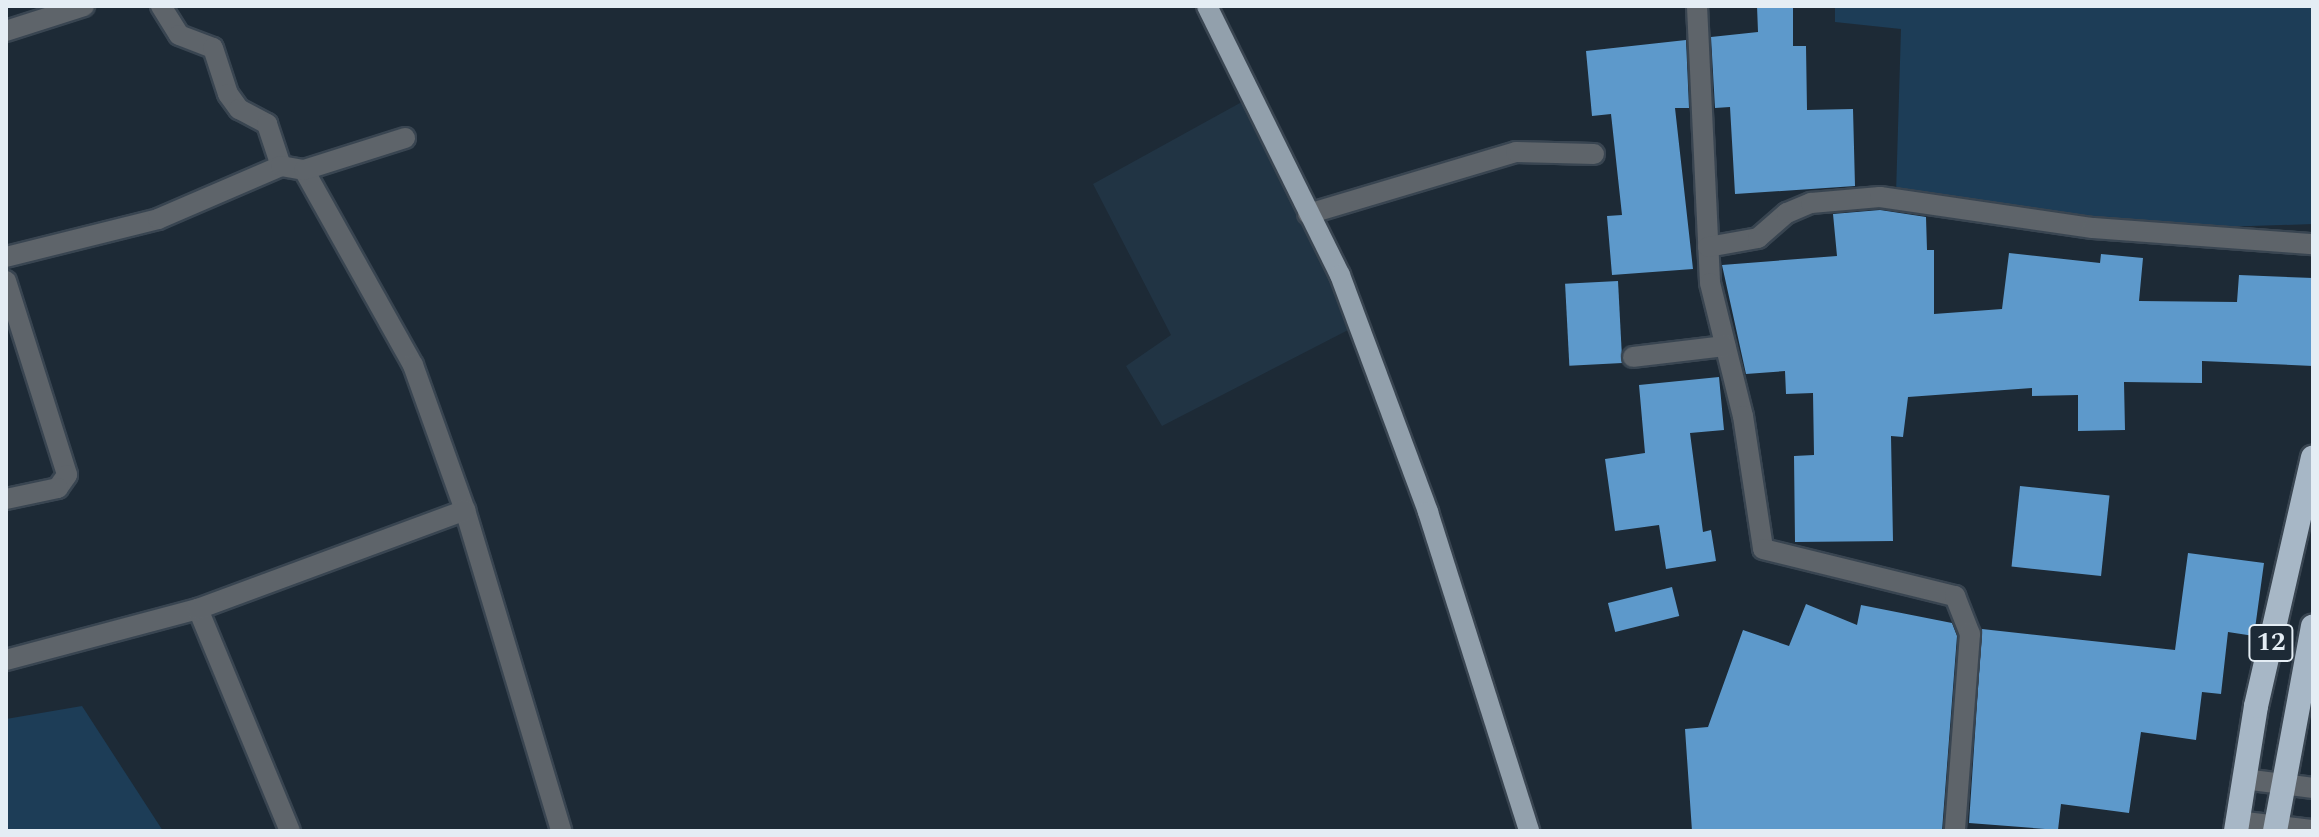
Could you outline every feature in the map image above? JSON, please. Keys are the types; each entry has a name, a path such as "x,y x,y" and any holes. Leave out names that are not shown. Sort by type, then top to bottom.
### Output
{"highway":[{"name":"12","path":"2237,826 2244,779 2313,457"},
{"name":"12","path":"2275,828 2313,626"}],"main road":[{"path":"1207,6 1340,275 1391,408 1529,831"}],"street":[{"path":"6,31 84,6"},
{"path":"161,6 179,35 213,48 228,94 239,109 267,124 281,166"},
{"path":"1697,6 1708,247 1725,346 1748,439 1763,549 1941,590 1955,596 1966,614 1966,723 1955,831"},
{"path":"6,257 158,219 281,166 304,170 405,138"},
{"path":"1308,214 1501,155 1594,154"},
{"path":"304,170 413,365 465,510 561,831"},
{"path":"1708,247 1758,238 1787,213 1811,203 1880,197 2093,228 2313,244"},
{"path":"6,281 67,475 58,488 6,499"},
{"path":"1633,357 1725,346"},
{"path":"6,660 198,609 465,510"},
{"path":"198,609 290,831"},
{"path":"2244,779 2313,788"},
{"path":"2237,826 2313,830"}],"shaded area":[{"path":"1835,6 2313,6 2313,224 2191,228 1896,194 1901,29 1835,22"},
{"path":"1249,98 1352,328 1162,426 1126,366 1171,335 1093,184"},
{"path":"82,706 163,831 6,831 6,719"}],"building":[{"path":"1757,6 1793,6 1793,46 1806,46 1807,110 1853,109 1855,186 1735,194 1730,107 1715,108 1711,37 1758,32"},
{"path":"1686,40 1689,108 1675,108 1693,269 1612,275 1607,216 1622,215 1611,114 1592,116 1586,51"},
{"path":"1880,210 1926,217 1927,250 1934,250 1934,314 2002,309 2009,253 2100,263 2101,254 2143,258 2139,301 2237,302 2239,275 2313,278 2313,366 2202,361 2202,383 2124,382 2125,430 2078,431 2078,395 2032,396 2032,388 1908,397 1903,437 1891,436 1893,541 1795,542 1794,456 1814,455 1813,393 1786,394 1785,371 1746,374 1722,265 1837,256 1833,214"},
{"path":"1618,281 1622,363 1569,366 1565,284"},
{"path":"1719,377 1724,430 1690,433 1703,532 1711,530 1716,561 1666,569 1659,525 1615,531 1605,459 1645,453 1639,385"},
{"path":"2020,486 2110,495 2101,576 2012,567"},
{"path":"2188,553 2264,563 2254,636 2228,632 2221,694 2202,692 2196,740 2141,732 2129,813 2061,804 2058,830 1969,823 1982,629 2175,650"},
{"path":"1672,587 1679,616 1615,632 1608,603"},
{"path":"1806,604 1857,625 1861,605 1952,623 1957,636 1942,831 1692,831 1685,729 1708,727 1743,630 1789,646"}]}
